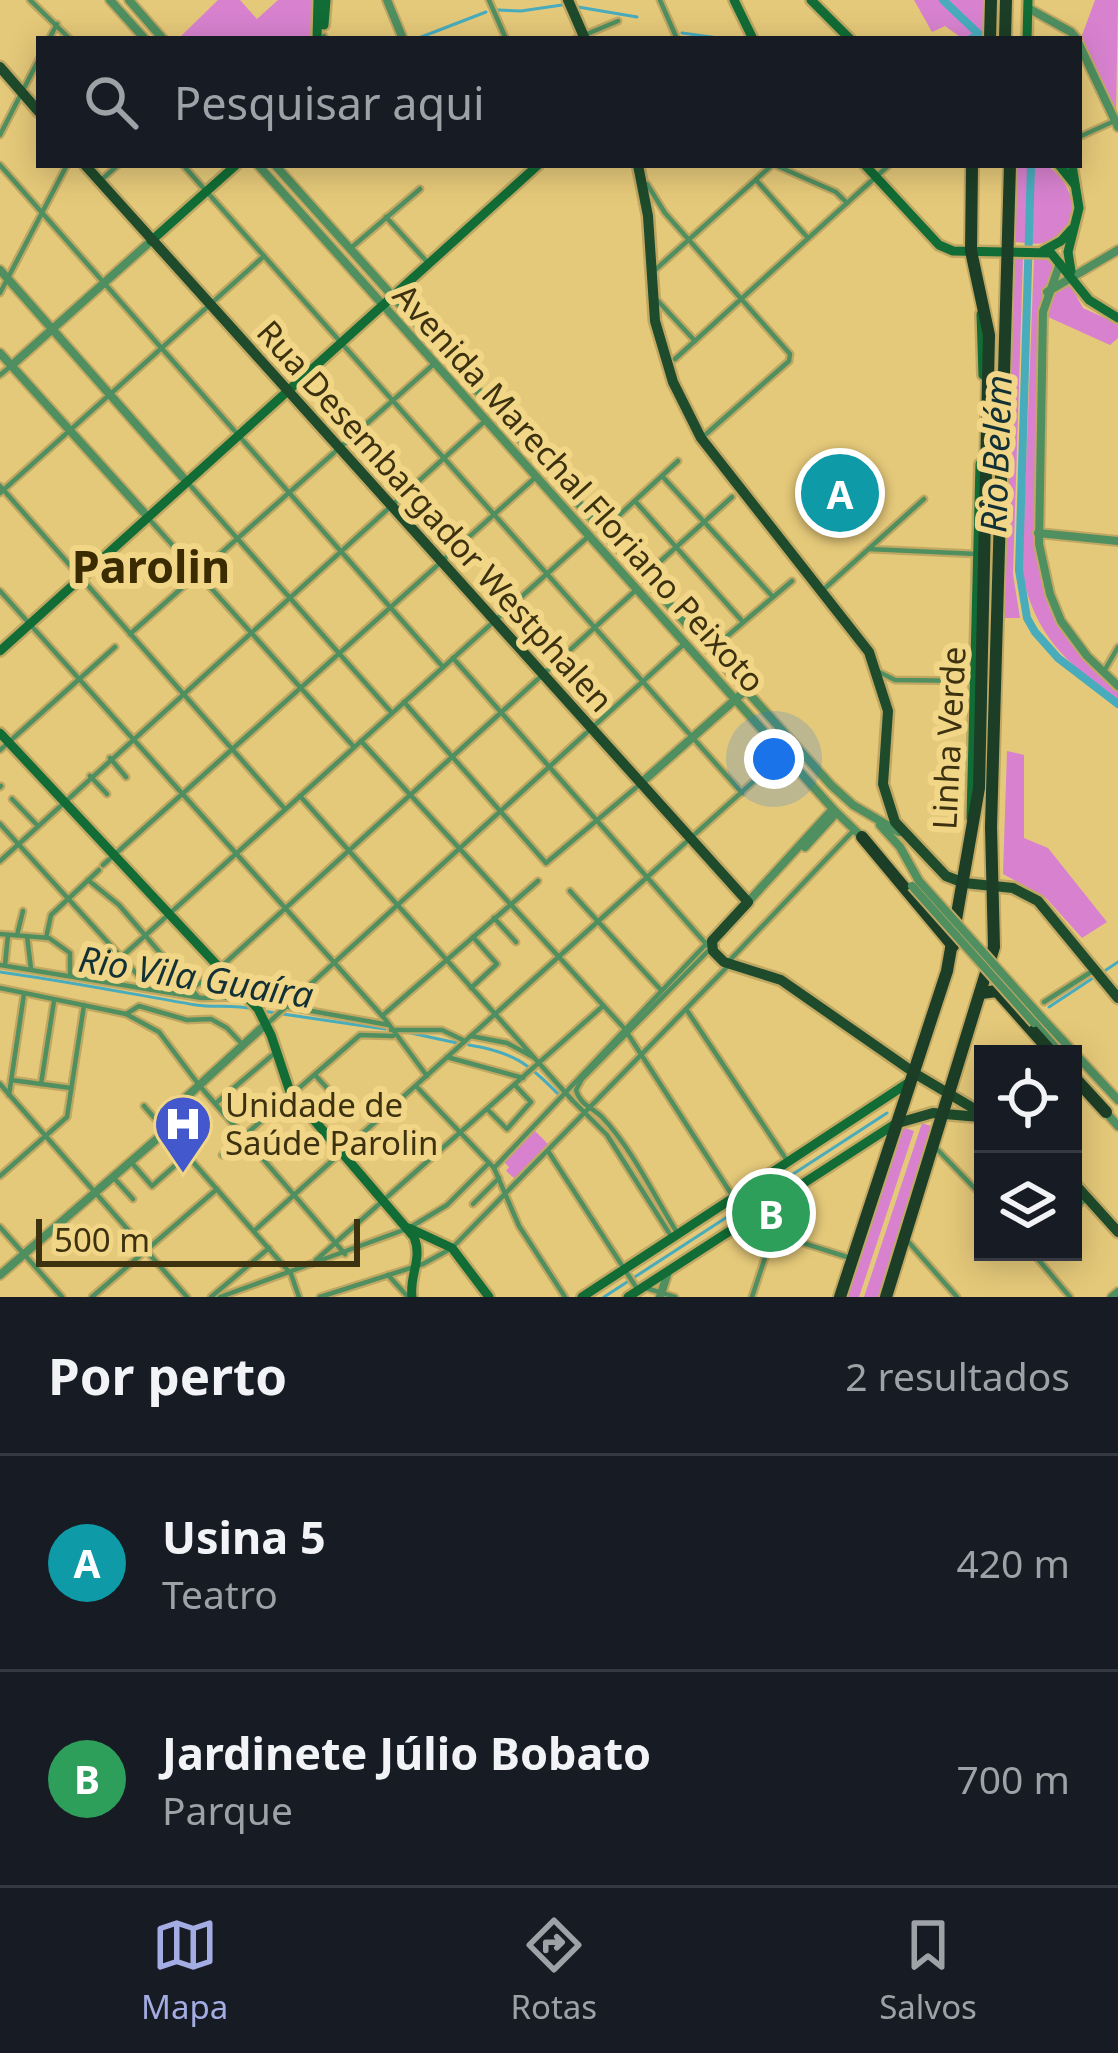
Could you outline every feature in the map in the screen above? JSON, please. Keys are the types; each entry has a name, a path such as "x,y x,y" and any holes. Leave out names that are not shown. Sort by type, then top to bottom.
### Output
{"highway":[{"path":"991,0 995,36"},
{"path":"996,36 1006,0"},
{"name":"Linha Verde","path":"840,1297 953,947 973,830 980,769 989,328 971,251 972,168"},
{"name":"Linha Verde","path":"886,1297 994,947 988,885 1010,168"},
{"path":"858,833 953,947"},
{"path":"981,993 997,991 1049,1045"},
{"path":"1082,1084 1106,1112"},
{"path":"878,1134 890,1146"}],"main road":[{"path":"322,0 322,36"},
{"path":"568,0 580,36"},
{"path":"734,0 752,36"},
{"path":"811,0 847,36"},
{"path":"1027,36 1028,4"},
{"path":"0,67 36,108"},
{"name":"Rua Desembargador Westphalen","path":"88,168 748,902"},
{"path":"151,241 233,168"},
{"path":"0,651 535,168"},
{"path":"638,168 648,216 652,294 664,358 678,397 701,439 863,642 878,671 889,721 883,784 902,834 940,873 964,883 1020,890 1038,901 1118,998"},
{"path":"868,168 938,245 971,251 1043,251 1061,261 1089,300 1118,318"},
{"path":"1061,168 1077,190"},
{"path":"1071,276 1068,252 1079,208 1073,168"},
{"path":"1043,251 1074,226"},
{"path":"973,830 969,805 983,391 981,290"},
{"path":"3,742 63,800 264,1019 292,1095 409,1228 418,1250 410,1297"},
{"path":"748,902 711,944 727,963 788,985 913,1077 974,1111"},
{"path":"582,1297 913,1077"},
{"path":"636,1290 898,1123 941,1113 974,1115"},
{"path":"1082,1192 1118,1232"},
{"path":"734,1200 746,1218"},
{"path":"409,1228 452,1248 488,1297"},
{"path":"675,1265 677,1236"},
{"path":"418,1250 434,1239"}],"street":[{"path":"30,0 67,36"},
{"path":"110,0 142,36"},
{"path":"129,0 160,36"},
{"path":"387,0 403,36"},
{"path":"489,0 505,36"},
{"path":"660,0 676,36"},
{"path":"1028,4 1074,36"},
{"path":"585,36 618,21"},
{"path":"51,36 57,24"},
{"path":"1082,49 1117,122 1082,136"},
{"path":"0,135 36,64"},
{"path":"0,165 443,668"},
{"path":"0,293 65,168"},
{"path":"100,182 115,168"},
{"path":"186,168 742,793"},
{"name":"Avenida Marechal Floriano Peixoto","path":"261,168 835,811 915,884 1118,1100"},
{"name":"Avenida Marechal Floriano Peixoto","path":"278,168 831,785 894,839 915,884"},
{"path":"639,168 665,213 789,351 789,361 701,439"},
{"path":"650,274 770,168"},
{"path":"774,168 836,192 847,203"},
{"path":"675,359 886,168"},
{"path":"756,179 808,238"},
{"path":"350,248 420,190"},
{"path":"648,216 656,210 665,213"},
{"path":"386,217 429,263"},
{"path":"0,376 151,241"},
{"path":"1047,292 1118,250"},
{"path":"264,256 1,490 285,809"},
{"path":"1061,261 1047,292 1042,319 1038,533 1057,613 1071,638 1118,686"},
{"path":"0,270 392,713"},
{"path":"373,293 382,284"},
{"path":"652,294 694,341"},
{"path":"0,353 301,688 410,795 626,1030 734,1200"},
{"path":"130,634 435,363"},
{"path":"0,861 486,420"},
{"path":"602,531 678,461"},
{"path":"46,938 49,917 101,867 537,476"},
{"path":"662,476 772,597"},
{"path":"644,576 733,497"},
{"path":"823,590 924,499"},
{"path":"635,500 743,622"},
{"path":"1038,533 1118,541"},
{"path":"97,979 590,535"},
{"path":"868,549 977,554"},
{"path":"712,649 792,581"},
{"path":"0,590 382,1016 427,1076"},
{"path":"191,988 219,968 636,590"},
{"path":"0,1275 166,1131 178,1106 264,1019 280,1011 685,644"},
{"path":"3,742 115,647"},
{"path":"1103,673 1118,647"},
{"path":"453,658 711,944"},
{"path":"878,671 896,680 973,682"},
{"path":"884,690 896,680"},
{"path":"404,702 548,863 746,690"},
{"path":"743,709 754,699"},
{"path":"254,1231 784,754"},
{"path":"110,758 127,777"},
{"path":"91,776 107,794"},
{"path":"300,796 536,1065"},
{"path":"13,799 37,825"},
{"path":"748,902 835,811"},
{"name":"Avenida Marechal Floriano Peixoto","path":"865,812 902,834"},
{"path":"0,824 148,986"},
{"path":"320,1297 391,1277 452,1248 858,833"},
{"path":"88,880 116,902 198,997"},
{"path":"382,1016 538,880"},
{"path":"570,891 661,990"},
{"path":"17,935 23,911"},
{"path":"494,918 516,943"},
{"path":"70,975 70,952 46,938 4,935 3,965 198,997 248,998"},
{"path":"27,936 31,969"},
{"path":"471,988 497,964 473,937"},
{"path":"316,1260 345,1254 409,1228 447,1205 571,1091 661,990 711,944"},
{"path":"626,1030 711,944"},
{"path":"1044,1002 1096,969"},
{"path":"0,988 126,1014 159,1032 345,1254"},
{"path":"9,1095 24,993"},
{"path":"40,1084 54,999"},
{"path":"0,1175 67,1117 84,1006"},
{"path":"126,1014 139,1006 187,1020 211,1019 243,1045"},
{"path":"220,1297 291,1274 316,1260 603,1006"},
{"path":"686,1009 788,1162"},
{"path":"280,1011 391,1030"},
{"name":"Avenida Marechal Floriano Peixoto","path":"1038,1020 1050,1045"},
{"path":"222,1155 360,1035 402,1027 507,1043 571,1091 587,1110"},
{"path":"216,1104 276,1052"},
{"path":"447,1058 523,1078"},
{"path":"315,1075 339,1101"},
{"path":"11,1080 71,1088"},
{"path":"0,1084 187,1297"},
{"path":"488,1110 507,1130 532,1102 515,1085"},
{"path":"416,1086 492,1166 504,1196 566,1297"},
{"path":"571,1091 572,1100 614,1132 677,1236"},
{"path":"144,1106 291,1274 299,1297"},
{"path":"1106,1112 1118,1125"},
{"path":"932,1143 974,1187"},
{"path":"548,1151 636,1290 675,1297"},
{"path":"131,1162 152,1186 187,1155"},
{"path":"113,1177 133,1199"},
{"path":"473,1204 499,1178"},
{"path":"92,1297 217,1189"},
{"path":"752,1297 786,1194"},
{"path":"1082,1202 1087,1198"},
{"path":"746,1218 753,1227 853,1259"},
{"path":"0,1227 62,1297"},
{"path":"905,1237 957,1297"},
{"path":"211,1297 269,1248"},
{"path":"1040,1261 1070,1297"},
{"path":"661,1295 675,1265"},
{"path":"391,1277 410,1297"}],"shaded area":[{"path":"218,0 240,0 257,19 278,0 311,0 311,36 181,36"},
{"path":"914,0 986,0 984,36 959,36 945,26 932,32"},
{"path":"1095,0 1118,0 1116,116 1082,40"},
{"path":"1017,168 1050,168 1069,192 1069,223 1054,240 1015,242"},
{"path":"1052,257 1055,263 1039,313 1037,546 1060,626 1083,658 1118,689 1118,701 1055,646 1034,613 1022,570 1034,258"},
{"path":"1015,258 1023,258 1013,574 1020,618 1003,618"},
{"path":"1065,284 1083,308 1118,324 1118,338 1110,345 1048,317 1052,292"},
{"path":"1007,751 1024,755 1024,838 1048,848 1107,922 1082,938 1046,898 1003,874"},
{"path":"922,1123 934,1127 882,1297 864,1297"},
{"path":"900,1126 914,1131 859,1297 844,1297"},
{"path":"534,1130 548,1144 515,1179 504,1162"}],"waterway":[{"name":"Rio Belém","path":"943,0 981,36"},
{"path":"498,10 562,5"},
{"path":"578,7 637,17"},
{"path":"424,36 486,12"},
{"path":"971,36 977,32"},
{"path":"682,33 704,36"},
{"name":"Rio Belém","path":"1031,168 1019,570 1027,618 1035,632 1058,658 1118,704"},
{"path":"1106,970 1118,962"},
{"name":"Rio Vila Guaíra","path":"0,972 196,1005 253,1009"},
{"path":"1049,1007 1093,978"},
{"name":"Rio Vila Guaíra","path":"262,1011 385,1029"},
{"name":"Rio Vila Guaíra","path":"406,1032 457,1043"},
{"name":"Rio Vila Guaíra","path":"469,1045 519,1061 559,1095"},
{"path":"604,1297 887,1113"}],"place":[{"name":"Usina 5","path":"840,493"},
{"name":"Unidade de Saúde Parolin","path":"183,1175"},
{"name":"Jardinete Júlio Bobato","path":"771,1213"}],"district":[{"name":"Parolin","path":"151,567"}]}
